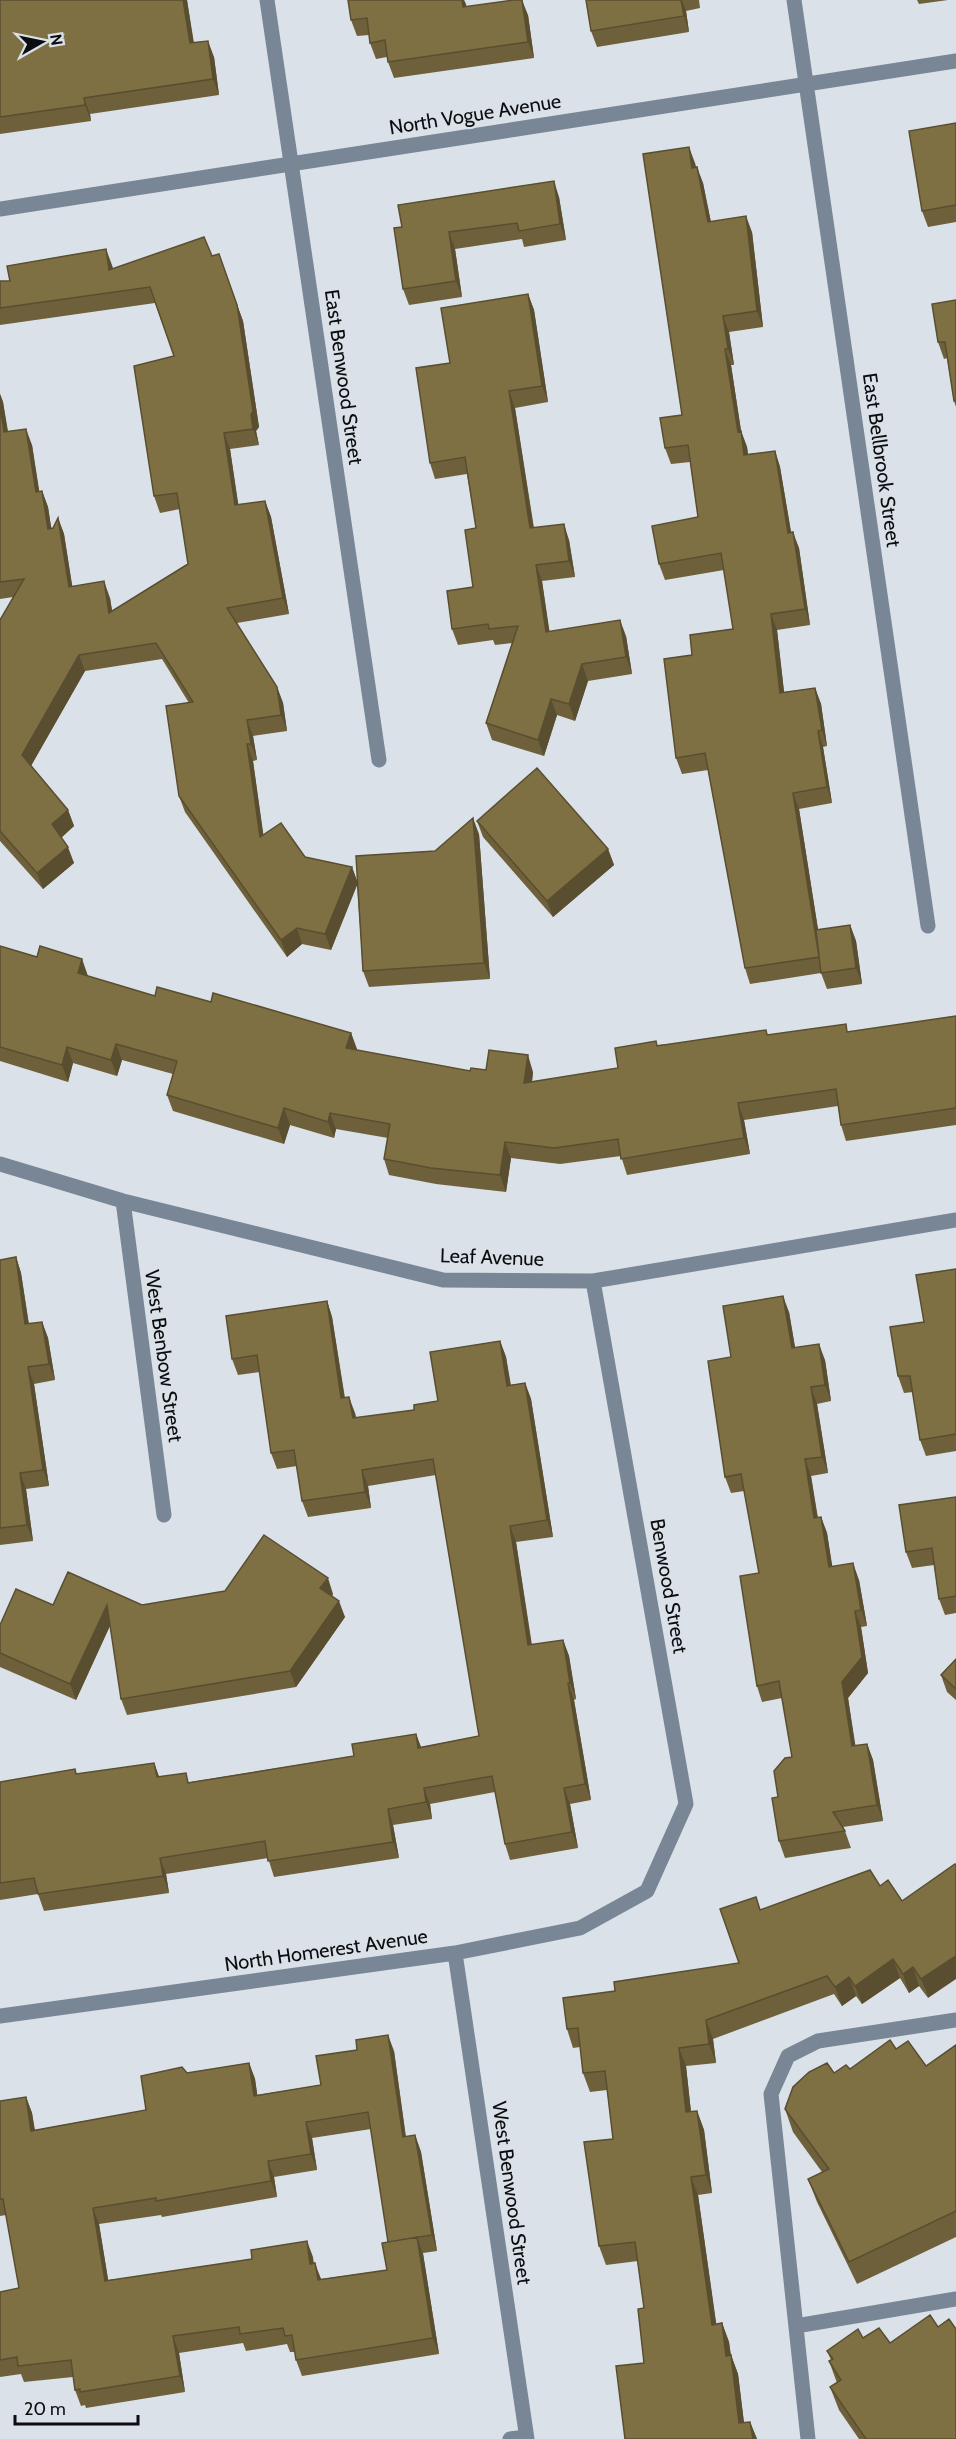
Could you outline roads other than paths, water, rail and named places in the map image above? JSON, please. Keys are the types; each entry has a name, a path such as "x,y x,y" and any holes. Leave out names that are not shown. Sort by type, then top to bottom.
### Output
{"street":[{"name":"East Benwood Street","path":"267,0 379,760"},
{"name":"East Bellbrook Street","path":"794,0 928,926"},
{"name":"North Vogue Avenue","path":"0,209 956,61"},
{"name":"Leaf Avenue","path":"0,1164 123,1201 443,1280 594,1281 956,1220"},
{"name":"West Benbow Street","path":"123,1201 164,1515"},
{"name":"Benwood Street","path":"594,1281 686,1804 647,1891"},
{"name":"North Homerest Avenue","path":"0,2016 455,1953 580,1928 647,1891"},
{"name":"West Benwood Street","path":"455,1953 526,2438"},
{"path":"808,2439 771,2094 788,2056 818,2041 956,2020"},
{"path":"796,2326 956,2299"},
{"path":"510,2439 526,2438"}]}
